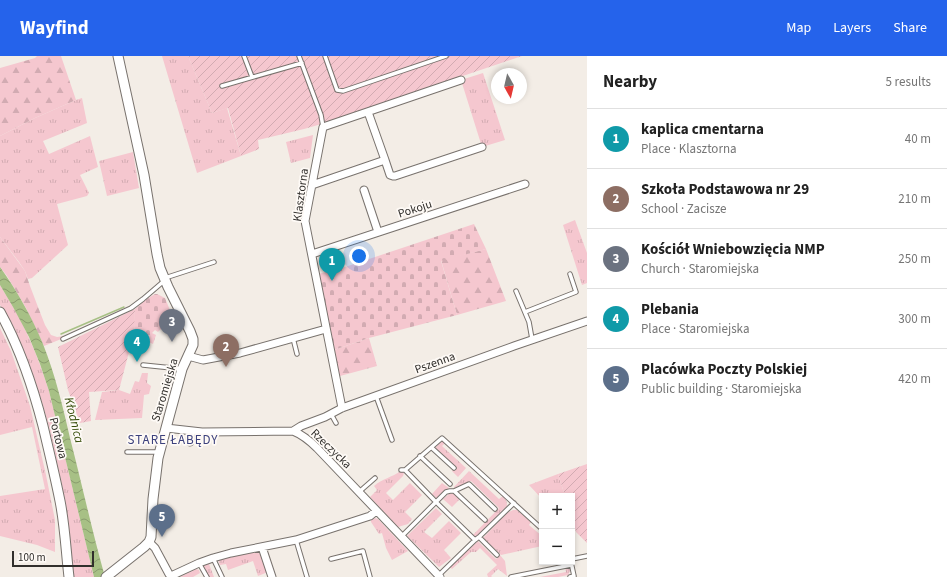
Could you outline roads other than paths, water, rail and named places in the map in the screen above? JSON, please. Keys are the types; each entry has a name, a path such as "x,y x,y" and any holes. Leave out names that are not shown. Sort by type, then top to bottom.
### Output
{"street":[{"name":"Staromiejska","path":"118,56 144,175 157,254 164,279 193,339 193,345 182,369 160,452 153,499 151,537 149,542"},
{"path":"324,127 461,80"},
{"path":"368,112 389,173 393,176 482,147"},
{"name":"Klasztorna","path":"324,127 305,221 342,408"},
{"path":"312,186 385,160"},
{"name":"Pokoju","path":"312,254 524,184"},
{"path":"364,190 378,232"},
{"name":"Portowa","path":"0,312 22,358 41,419 54,470 60,502 69,577"},
{"name":"Pszenna","path":"293,431 342,408 532,339 587,321"},
{"path":"188,356 203,360 240,353 327,327"},
{"name":"Rzeczycka","path":"166,428 202,432 293,431 303,436 314,445 439,576"},
{"path":"190,442 191,431"},
{"path":"110,574 144,548 149,542 155,548 172,577 199,563 213,558 296,540 370,516 376,511"},
{"path":"262,547 272,577"}],"lane":[{"path":"244,56 252,77"},
{"path":"300,56 324,127"},
{"path":"325,56 337,90 343,91 446,56"},
{"path":"222,86 302,63"},
{"path":"63,339 131,308 164,279 214,262"},
{"path":"524,312 576,292 570,274"},
{"path":"516,292 529,322 532,339"},
{"path":"293,338 297,354"},
{"path":"143,365 182,369"},
{"path":"376,396 392,440"},
{"path":"331,414 336,423"},
{"path":"475,540 403,470 432,448 442,438 539,526"},
{"path":"432,448 454,468"},
{"path":"127,452 160,452"},
{"path":"420,456 450,484"},
{"path":"359,492 375,478"},
{"path":"401,536 446,492 450,490 454,491 469,484 495,509"},
{"path":"454,491 485,520"},
{"path":"439,576 514,503"},
{"path":"479,537 497,555"},
{"path":"296,540 306,577"},
{"path":"331,559 363,551 370,577"},
{"path":"575,558 587,556"},
{"path":"213,558 222,577"},
{"path":"199,563 207,577"},
{"path":"511,577 566,565"},
{"path":"570,577 574,576 571,565"}],"water":[{"path":"0,267 29,314 39,334 51,367 62,403 105,577 94,577 49,391 29,337 0,285"}],"waterway":[{"path":"61,334 124,307"}],"place":[{"name":"kaplica cmentarna","path":"332,281"},
{"name":"Kościół Wniebowzięcia NMP","path":"172,342"},
{"name":"Plebania","path":"137,362"},
{"name":"Szkoła Podstawowa nr 29","path":"226,367"},
{"name":"Placówka Poczty Polskiej","path":"162,537"}],"district":[{"name":"STARE ŁABĘDY","path":"173,440"}],"water label":[{"name":"Kłodnica","path":"74,420"}]}
